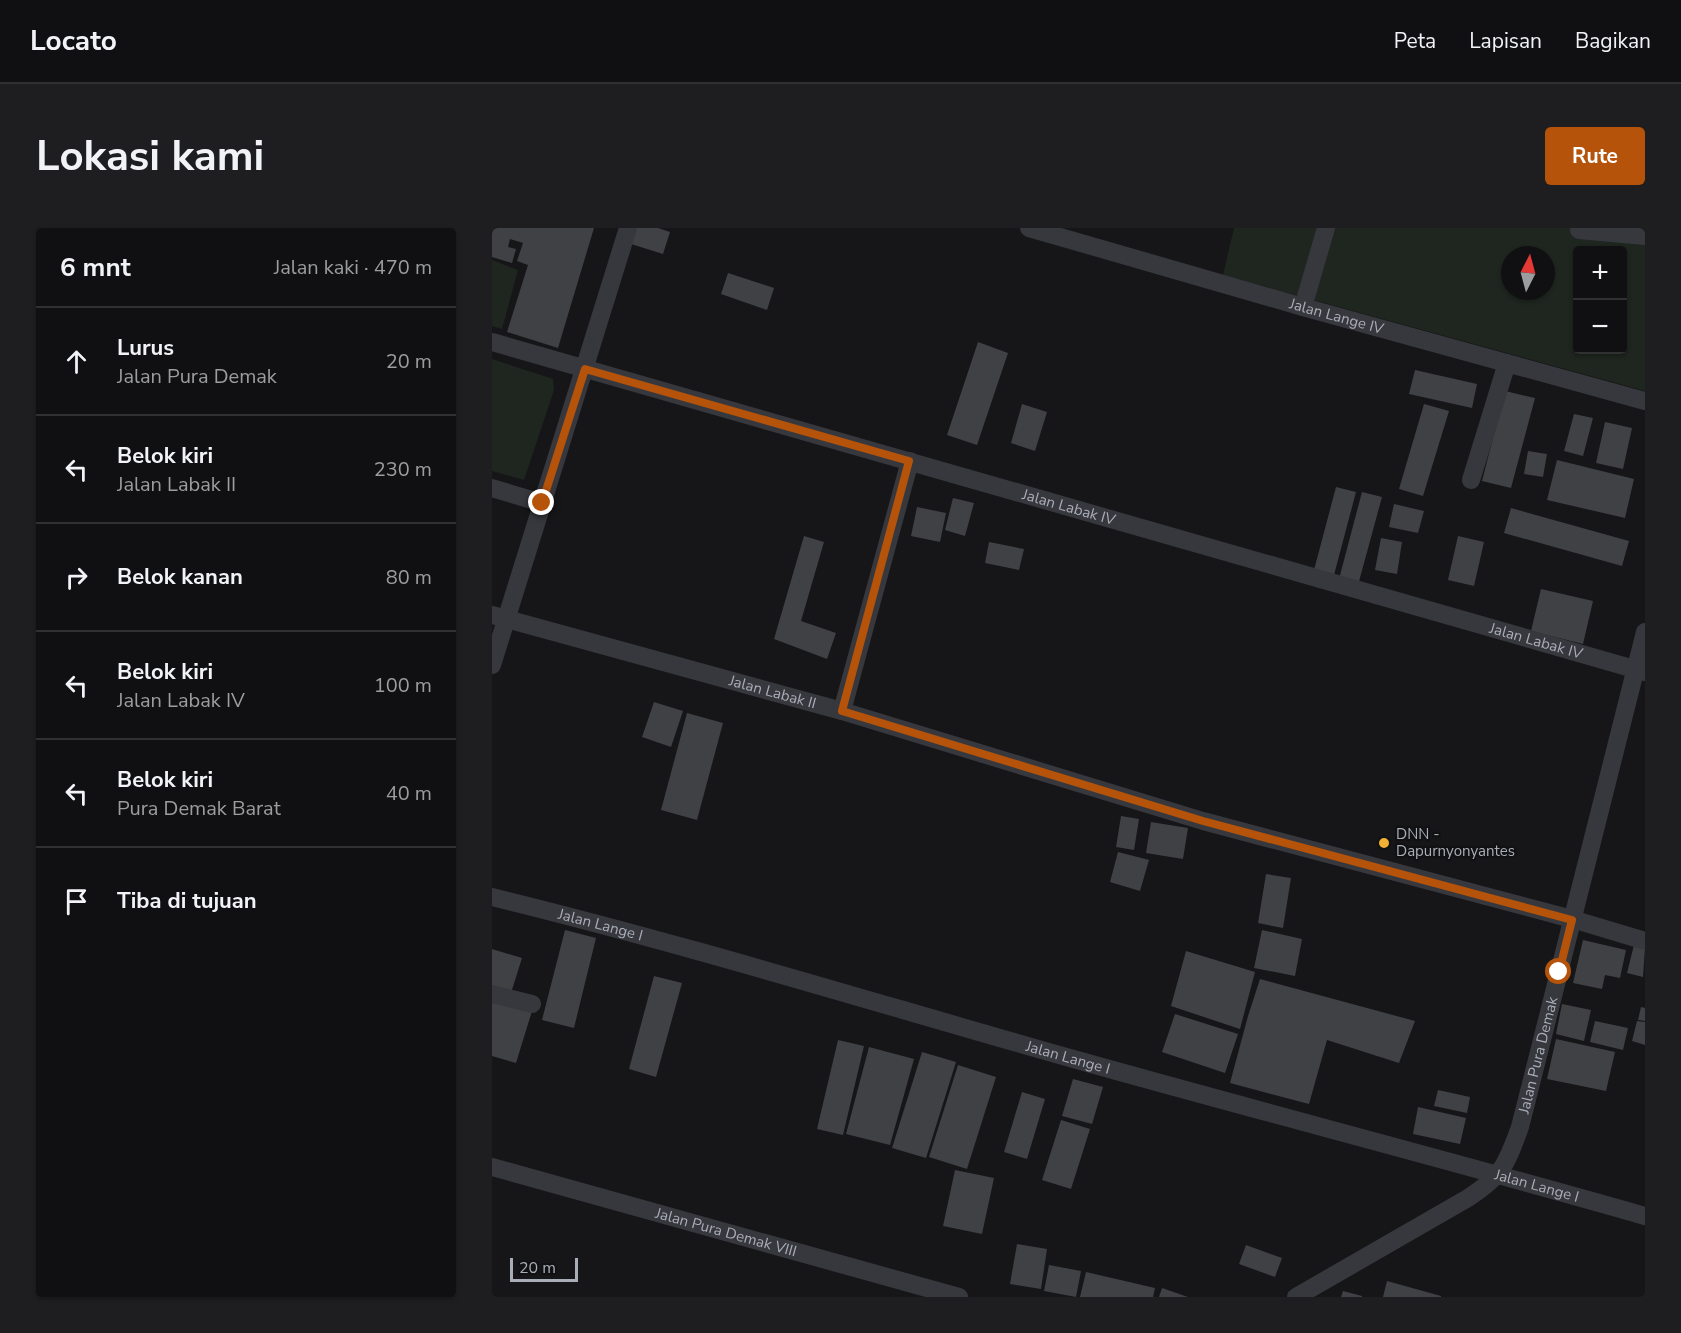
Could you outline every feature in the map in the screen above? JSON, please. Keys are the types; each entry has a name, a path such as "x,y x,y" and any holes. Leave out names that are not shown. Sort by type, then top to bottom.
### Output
{"street":[{"path":"492,665 499,617 542,503 628,228"},
{"name":"Jalan Lange IV","path":"1029,228 1303,307 1645,400"},
{"path":"1303,307 1326,228"},
{"path":"1579,230 1645,236"},
{"name":"Jalan Labak IV","path":"492,342 1640,671"},
{"path":"1471,480 1507,363"},
{"path":"842,711 909,461"},
{"path":"492,488 542,503"},
{"name":"Jalan Labak II","path":"499,617 842,711 1203,821 1645,941"},
{"name":"Jalan Pura Demak","path":"1296,1297 1468,1198 1490,1184 1506,1164 1520,1127 1572,920 1640,671 1645,632"},
{"name":"Jalan Lange I","path":"492,897 594,922 1079,1060 1645,1216"},
{"path":"492,994 532,1004"},
{"name":"Jalan Pura Demak VIII","path":"492,1167 959,1297"}],"shaded area":[{"path":"1234,228 1645,228 1645,391 1223,275"},
{"path":"492,260 518,270 502,329 492,326"},
{"path":"492,359 553,379 554,390 524,480 492,471"}],"building":[{"path":"492,228 594,228 558,348 507,332 528,265 517,261 523,243 510,239 508,247 516,249 512,263 492,257"},
{"path":"636,228 658,228 670,232 663,254 631,244"},
{"path":"728,273 774,288 767,310 721,294"},
{"path":"978,342 1008,353 977,445 947,435"},
{"path":"1415,370 1477,384 1472,408 1409,394"},
{"path":"1505,391 1535,398 1511,488 1482,481"},
{"path":"1022,404 1047,412 1035,451 1011,443"},
{"path":"1424,404 1449,411 1423,496 1399,489"},
{"path":"1574,414 1593,418 1583,456 1564,451"},
{"path":"1605,422 1632,428 1623,469 1596,463"},
{"path":"1528,451 1547,454 1543,477 1524,474"},
{"path":"1557,460 1634,479 1625,518 1547,500"},
{"path":"1336,487 1356,492 1334,575 1314,570"},
{"path":"1362,492 1382,497 1358,585 1339,579"},
{"path":"953,498 974,503 965,536 945,530"},
{"path":"1394,504 1424,511 1418,533 1389,527"},
{"path":"917,507 946,513 940,542 911,536"},
{"path":"1511,508 1629,541 1622,566 1504,533"},
{"path":"804,536 824,542 801,621 836,633 827,659 774,639"},
{"path":"1458,536 1484,542 1474,586 1448,580"},
{"path":"1381,538 1402,542 1397,574 1375,570"},
{"path":"989,542 1024,549 1019,570 985,563"},
{"path":"1541,589 1593,601 1583,644 1531,631"},
{"path":"654,702 683,711 671,747 642,737"},
{"path":"687,713 723,723 697,820 661,810"},
{"path":"1121,816 1139,819 1134,850 1116,847"},
{"path":"1151,822 1188,828 1183,859 1146,853"},
{"path":"1118,852 1149,860 1140,891 1110,882"},
{"path":"1266,874 1291,878 1283,928 1258,923"},
{"path":"565,930 596,938 574,1028 542,1020"},
{"path":"1262,930 1302,939 1295,976 1254,968"},
{"path":"1583,940 1626,950 1620,978 1605,975 1602,989 1573,983"},
{"path":"1634,945 1645,948 1643,977 1627,973"},
{"path":"492,949 522,958 511,993 492,988"},
{"path":"1186,951 1255,972 1240,1029 1171,1006"},
{"path":"654,976 682,983 656,1077 629,1069"},
{"path":"1260,979 1415,1021 1399,1063 1327,1040 1309,1104 1230,1083"},
{"path":"492,1000 532,1011 516,1063 492,1056"},
{"path":"1562,1004 1591,1010 1584,1041 1556,1034"},
{"path":"1641,1007 1645,1008 1645,1021 1638,1020"},
{"path":"1175,1014 1238,1034 1225,1073 1162,1052"},
{"path":"1595,1021 1628,1028 1623,1050 1590,1042"},
{"path":"1637,1021 1645,1022 1645,1045 1632,1041"},
{"path":"1556,1039 1615,1052 1606,1091 1547,1079"},
{"path":"838,1040 864,1046 843,1135 817,1129"},
{"path":"869,1047 914,1059 890,1145 846,1134"},
{"path":"922,1052 956,1062 926,1158 892,1148"},
{"path":"958,1065 996,1077 967,1169 929,1157"},
{"path":"1073,1079 1103,1087 1092,1124 1062,1116"},
{"path":"1438,1090 1470,1097 1467,1113 1434,1106"},
{"path":"1022,1092 1045,1099 1027,1159 1004,1152"},
{"path":"1418,1107 1466,1118 1460,1144 1413,1134"},
{"path":"1061,1120 1090,1129 1071,1189 1042,1180"},
{"path":"955,1170 994,1178 982,1234 943,1226"},
{"path":"1017,1244 1047,1249 1041,1289 1010,1284"},
{"path":"1246,1245 1282,1258 1275,1277 1239,1264"},
{"path":"1049,1265 1081,1271 1076,1297 1044,1291"},
{"path":"1086,1272 1155,1288 1153,1297 1080,1297"},
{"path":"1387,1281 1441,1296 1441,1297 1383,1297"},
{"path":"1162,1288 1188,1297 1159,1297"},
{"path":"1343,1291 1362,1296 1362,1297 1341,1297"}],"place":[{"name":"DNN - Dapurnyonyantes","path":"1384,843"}],"route":[{"path":"542,503 585,369 909,461 842,711 1203,821 1572,920 1559,972"}]}
